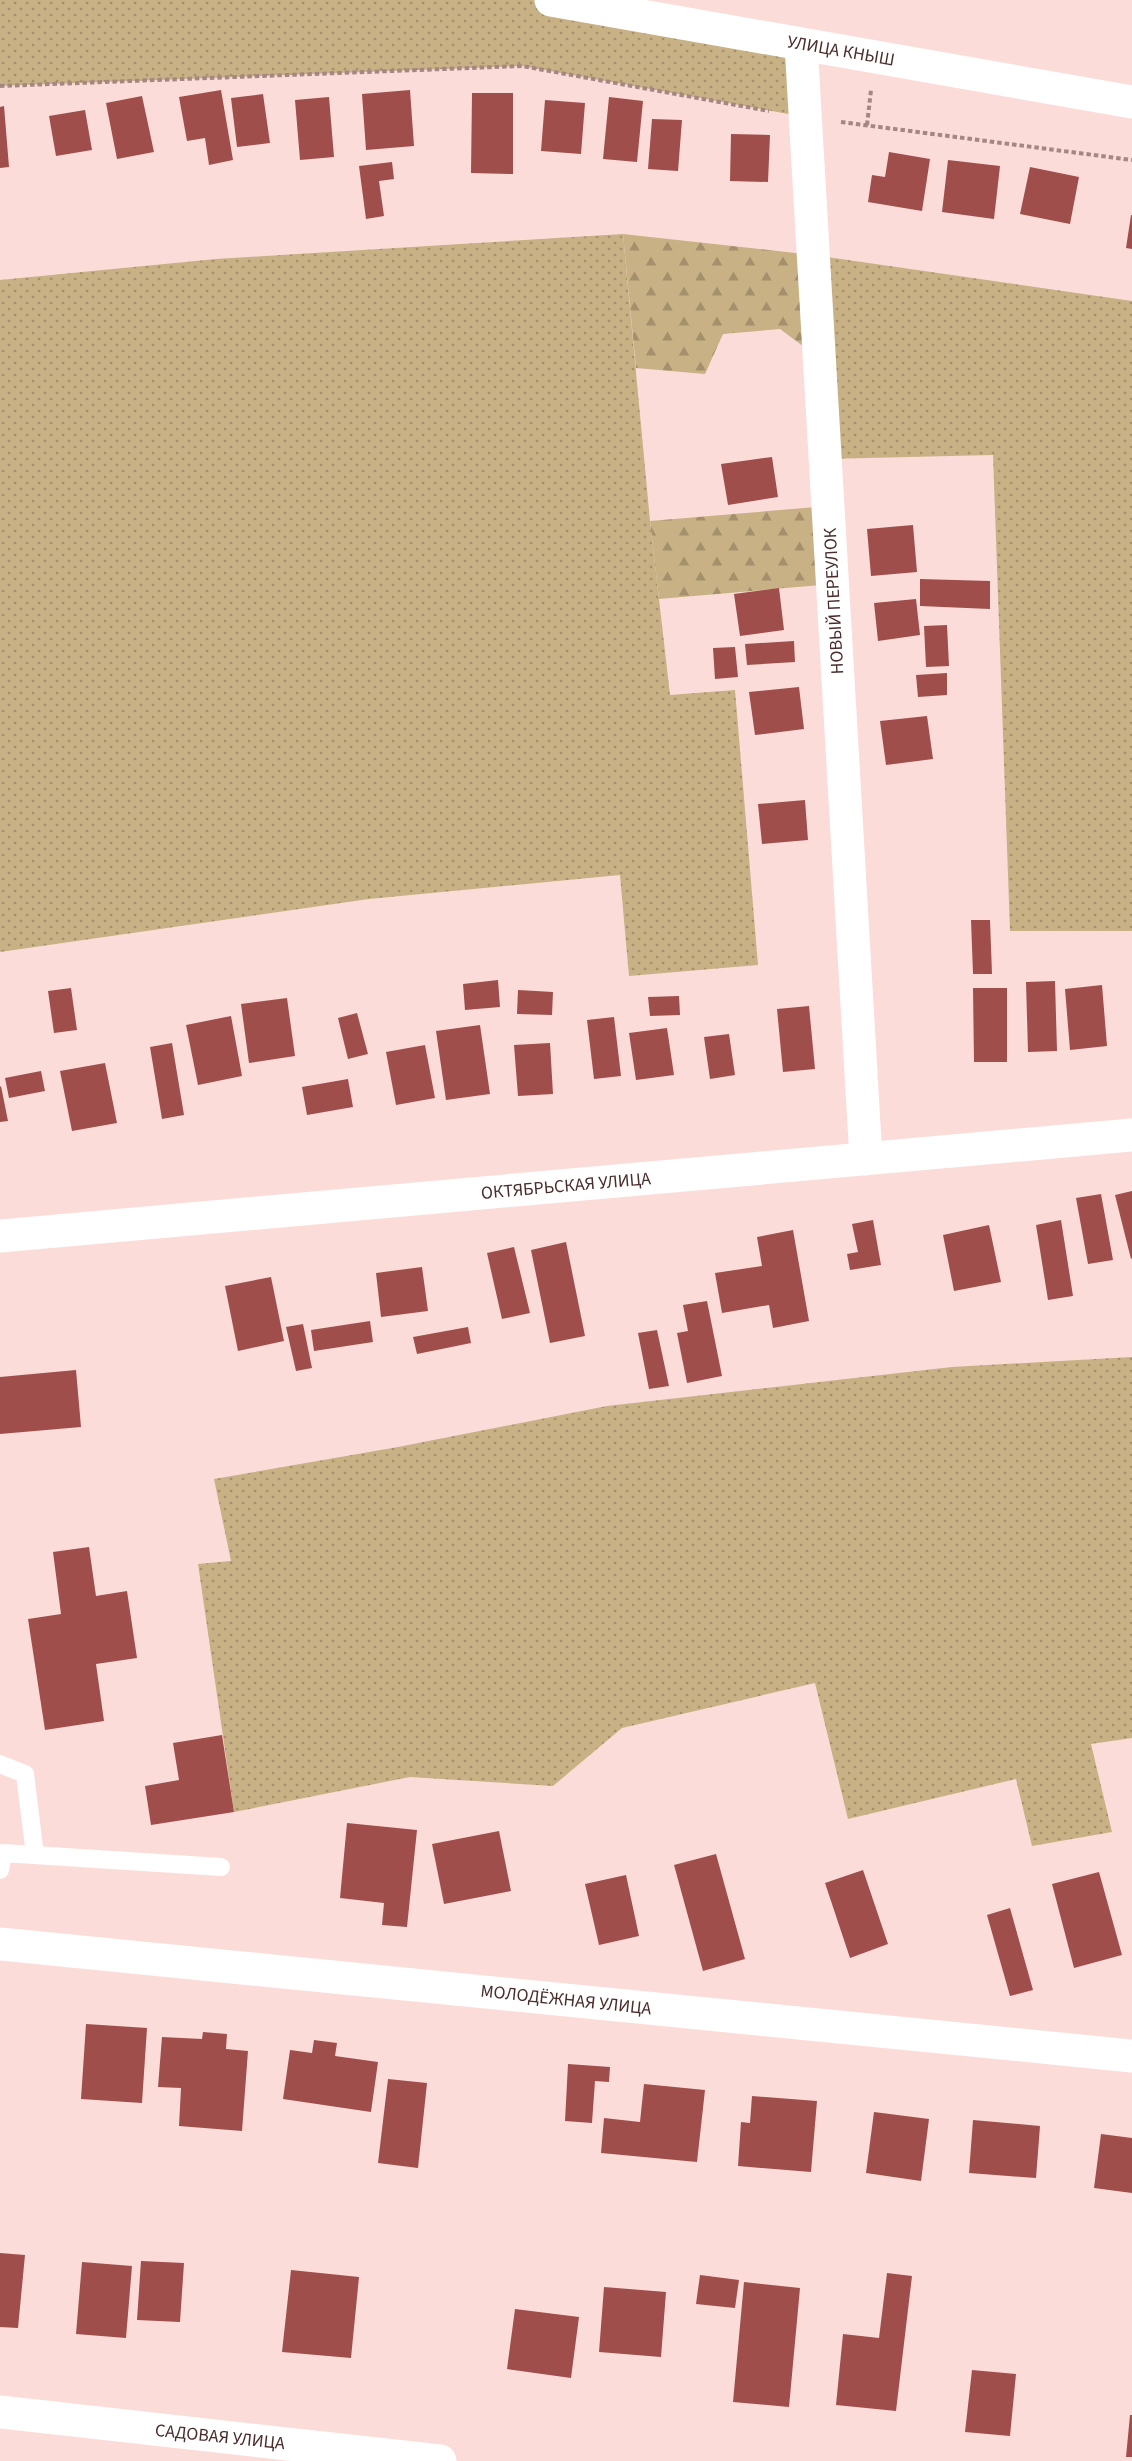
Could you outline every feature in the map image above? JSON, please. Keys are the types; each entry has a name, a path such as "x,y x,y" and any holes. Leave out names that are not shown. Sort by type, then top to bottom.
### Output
{"street":[{"name":"УЛИЦА КНЫШ","path":"551,0 1132,102"},
{"name":"НОВЫЙ ПЕРЕУЛОК","path":"801,44 866,1159"},
{"name":"ОКТЯБРЬСКАЯ УЛИЦА","path":"0,1236 1132,1135"},
{"name":"МОЛОДЁЖНАЯ УЛИЦА","path":"0,1944 1132,2056"},
{"name":"САДОВАЯ УЛИЦА","path":"0,2412 440,2461"}],"lane":[{"path":"0,1764 25,1774 35,1855"},
{"path":"0,1870 3,1853 221,1867"}],"path":[{"path":"0,87 522,66 805,117 1132,160"}],"green space":[{"path":"0,0 551,0 801,44 805,117 522,66 0,86"},
{"path":"623,234 650,521 670,695 735,690 758,965 629,976 620,875 369,899 0,952 0,280 216,259"},
{"path":"623,234 813,255 819,358 780,329 723,334 705,374 636,368"},
{"path":"813,255 1132,301 1132,931 1010,931 993,455 825,459"},
{"path":"828,506 833,584 659,599 650,521"},
{"path":"1132,1357 1132,1738 1091,1744 1112,1832 1032,1846 1016,1779 848,1819 815,1683 622,1728 553,1786 410,1777 234,1812 198,1564 231,1561 214,1479 398,1447 607,1406 952,1367"}],"building":[{"path":"221,90 233,160 209,165 205,138 187,141 179,97"},
{"path":"410,90 414,146 366,150 362,94"},
{"path":"472,93 513,93 513,174 471,173"},
{"path":"263,94 270,143 237,147 231,98"},
{"path":"142,96 154,152 117,159 106,103"},
{"path":"329,97 334,157 300,160 295,100"},
{"path":"609,97 643,101 637,162 603,159"},
{"path":"545,100 585,103 581,154 541,151"},
{"path":"4,106 9,167 0,168 0,107"},
{"path":"85,110 92,150 56,156 49,116"},
{"path":"652,119 682,120 678,171 648,169"},
{"path":"731,134 770,135 768,182 730,181"},
{"path":"889,152 930,159 922,211 868,202 872,175 885,177"},
{"path":"948,160 1000,166 994,219 942,212"},
{"path":"392,162 394,179 379,181 384,216 366,219 359,166"},
{"path":"1030,167 1079,177 1070,224 1020,214"},
{"path":"1132,215 1132,249 1126,248"},
{"path":"772,457 778,497 728,505 721,464"},
{"path":"913,525 917,572 871,576 867,529"},
{"path":"920,579 990,581 990,609 920,606"},
{"path":"779,588 784,630 740,636 734,594"},
{"path":"916,599 920,635 878,641 874,603"},
{"path":"947,625 949,666 926,667 924,626"},
{"path":"794,641 795,662 747,665 745,644"},
{"path":"735,647 738,677 715,679 713,648"},
{"path":"947,673 947,695 918,697 916,675"},
{"path":"799,687 804,729 755,735 749,692"},
{"path":"927,716 933,759 886,765 880,721"},
{"path":"805,800 808,840 762,844 758,804"},
{"path":"971,920 990,920 992,974 973,974"},
{"path":"498,980 500,1007 465,1010 463,984"},
{"path":"1055,981 1057,1051 1028,1052 1026,982"},
{"path":"1102,985 1107,1046 1070,1050 1065,989"},
{"path":"71,988 77,1030 54,1033 48,991"},
{"path":"973,988 1007,988 1007,1062 974,1062"},
{"path":"518,990 553,992 552,1015 517,1014"},
{"path":"679,996 680,1015 650,1016 648,997"},
{"path":"287,998 295,1056 249,1063 241,1004"},
{"path":"809,1006 815,1069 783,1072 777,1009"},
{"path":"357,1013 368,1054 348,1059 338,1018"},
{"path":"231,1016 242,1076 198,1085 186,1025"},
{"path":"614,1017 621,1076 594,1079 587,1020"},
{"path":"480,1025 490,1094 446,1100 436,1031"},
{"path":"667,1028 674,1075 636,1080 629,1033"},
{"path":"729,1034 735,1075 710,1079 704,1037"},
{"path":"172,1043 184,1115 162,1119 150,1047"},
{"path":"550,1043 553,1094 518,1096 514,1045"},
{"path":"425,1045 435,1098 396,1105 386,1052"},
{"path":"105,1063 117,1123 72,1131 60,1071"},
{"path":"41,1071 45,1091 9,1098 5,1078"},
{"path":"348,1079 353,1107 307,1115 302,1087"},
{"path":"0,1087 8,1121 0,1122"},
{"path":"1132,1191 1132,1258 1131,1259 1115,1195"},
{"path":"1101,1194 1113,1260 1088,1264 1076,1198"},
{"path":"873,1220 881,1265 850,1270 847,1254 858,1252 852,1224"},
{"path":"1061,1220 1073,1296 1048,1300 1036,1225"},
{"path":"989,1225 1001,1282 954,1291 943,1235"},
{"path":"793,1230 809,1321 773,1328 769,1305 722,1313 715,1273 762,1266 757,1237"},
{"path":"566,1242 585,1336 550,1343 531,1250"},
{"path":"514,1247 530,1313 502,1319 487,1253"},
{"path":"422,1267 428,1311 381,1317 376,1273"},
{"path":"271,1277 284,1341 238,1351 225,1286"},
{"path":"707,1301 722,1376 687,1383 677,1333 688,1331 683,1305"},
{"path":"370,1321 373,1342 314,1351 311,1330"},
{"path":"303,1324 312,1368 296,1371 286,1327"},
{"path":"468,1327 471,1343 417,1354 413,1337"},
{"path":"657,1330 669,1386 649,1389 638,1333"},
{"path":"76,1370 81,1427 0,1434 0,1377"},
{"path":"89,1547 96,1596 127,1591 137,1658 96,1664 104,1721 45,1730 28,1619 61,1614 53,1552"},
{"path":"222,1735 234,1812 151,1825 145,1786 179,1780 173,1743"},
{"path":"347,1823 417,1830 407,1927 382,1925 384,1903 340,1898"},
{"path":"499,1831 511,1891 444,1904 432,1844"},
{"path":"716,1854 745,1959 703,1971 674,1865"},
{"path":"863,1870 888,1944 850,1958 825,1883"},
{"path":"1099,1872 1122,1955 1074,1968 1052,1884"},
{"path":"626,1875 639,1936 599,1945 585,1884"},
{"path":"1010,1908 1033,1990 1010,1996 987,1915"},
{"path":"86,2024 147,2028 142,2103 81,2099"},
{"path":"203,2032 227,2034 226,2049 248,2051 242,2131 179,2126 181,2088 158,2087 162,2037 202,2039"},
{"path":"314,2040 337,2043 335,2056 378,2062 371,2112 283,2099 290,2050 312,2053"},
{"path":"568,2064 610,2067 609,2082 595,2081 592,2123 565,2121"},
{"path":"388,2079 427,2083 418,2168 378,2163"},
{"path":"644,2084 705,2090 697,2162 601,2153 604,2118 640,2122"},
{"path":"752,2096 817,2101 811,2172 738,2166 741,2122 750,2123"},
{"path":"874,2112 929,2119 921,2181 866,2173"},
{"path":"973,2120 1040,2126 1036,2178 969,2173"},
{"path":"1101,2134 1132,2138 1132,2193 1094,2188"},
{"path":"0,2253 25,2255 18,2328 0,2327"},
{"path":"141,2261 184,2263 180,2322 137,2320"},
{"path":"82,2262 132,2266 126,2338 76,2334"},
{"path":"291,2270 359,2277 351,2358 282,2352"},
{"path":"887,2273 912,2276 896,2411 836,2405 843,2334 879,2338"},
{"path":"700,2275 739,2280 735,2308 696,2304"},
{"path":"744,2282 800,2288 789,2407 733,2402"},
{"path":"604,2287 666,2292 661,2357 599,2352"},
{"path":"515,2309 579,2317 571,2378 507,2369"},
{"path":"972,2370 1016,2374 1010,2436 965,2432"},
{"path":"1130,2415 1132,2415 1132,2457 1126,2457"}]}
